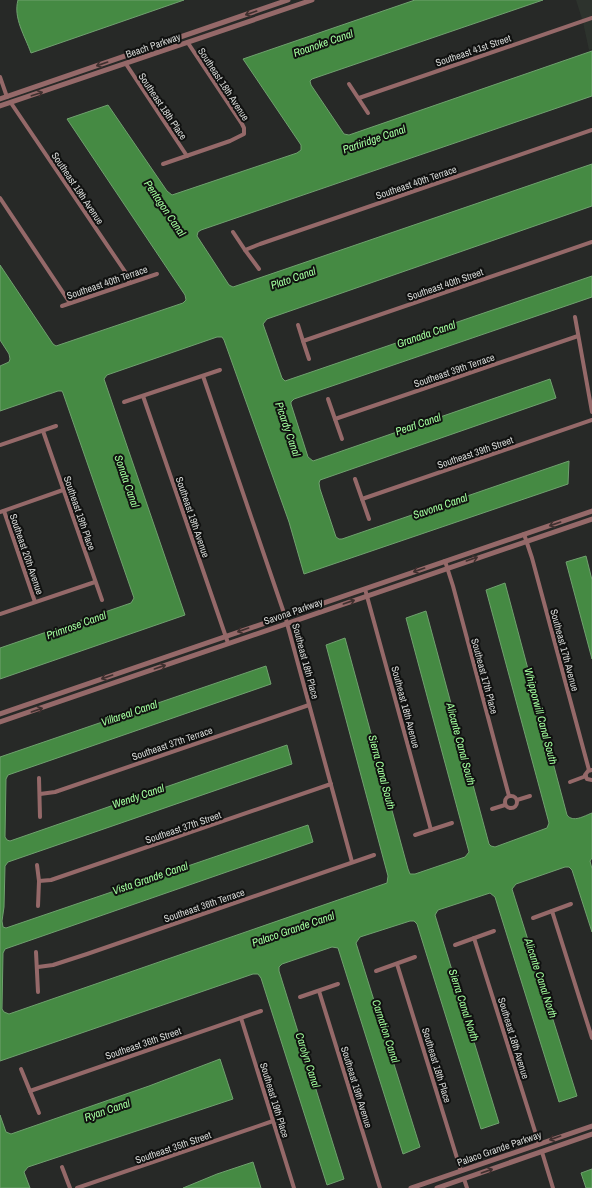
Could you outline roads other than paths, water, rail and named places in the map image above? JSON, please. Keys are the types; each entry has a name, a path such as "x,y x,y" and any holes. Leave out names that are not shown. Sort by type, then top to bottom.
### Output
{"street":[{"name":"Beach Parkway","path":"0,99 288,0"},
{"name":"Beach Parkway","path":"0,106 188,43 299,2 312,0"},
{"name":"Southeast 41st Street","path":"358,98 592,18"},
{"path":"184,36 188,43"},
{"name":"Southeast 18th Avenue","path":"187,156 230,141 244,134 242,124 188,43"},
{"path":"124,56 126,64"},
{"name":"Southeast 18th Place","path":"126,64 187,156"},
{"path":"0,77 7,97 11,103"},
{"path":"349,84 368,113"},
{"name":"Southeast 19th Avenue","path":"11,103 126,273 130,282"},
{"name":"Southeast 40th Terrace","path":"245,250 592,130"},
{"path":"164,164 187,156"},
{"path":"0,198 70,303"},
{"path":"233,232 258,269"},
{"name":"Southeast 40th Street","path":"303,341 592,242"},
{"name":"Southeast 40th Terrace","path":"62,306 157,274"},
{"path":"575,317 592,412"},
{"path":"298,325 309,359"},
{"name":"Southeast 39th Terrace","path":"335,419 578,336"},
{"path":"124,402 220,370"},
{"name":"Southeast 18th Place","path":"203,376 285,616 352,862"},
{"name":"Southeast 19th Avenue","path":"143,396 228,643"},
{"path":"328,399 342,439"},
{"name":"Southeast 39th Street","path":"362,499 592,420"},
{"path":"0,445 56,426"},
{"name":"Southeast 19th Place","path":"43,431 102,600"},
{"path":"355,479 369,519"},
{"path":"2,511 63,490"},
{"name":"Southeast 20th Avenue","path":"2,511 35,602"},
{"name":"Savona Parkway","path":"0,714 592,511"},
{"name":"Savona Parkway","path":"0,722 526,540 592,519"},
{"name":"Southeast 17th Avenue","path":"524,534 591,770 586,773 586,776"},
{"name":"Southeast 17th Place","path":"445,561 509,796"},
{"path":"0,614 95,582"},
{"name":"Southeast 18th Avenue","path":"365,589 431,830"},
{"path":"92,682 94,690"},
{"name":"Southeast 37th Terrace","path":"40,794 55,792 309,705"},
{"path":"570,782 586,776 589,780 592,780"},
{"path":"39,778 40,817"},
{"name":"Southeast 37th Street","path":"39,881 51,880 331,784"},
{"path":"505,805 505,799 509,796 515,797 517,800"},
{"path":"517,800 530,796"},
{"path":"492,809 505,805 512,808 515,806 517,800"},
{"path":"415,835 452,823"},
{"name":"Southeast 36th Terrace","path":"38,967 53,965 80,956 374,855"},
{"path":"37,865 39,881 38,906"},
{"path":"533,918 571,904"},
{"path":"552,911 592,1038"},
{"path":"455,945 494,931"},
{"name":"Southeast 18th Avenue","path":"474,938 539,1144"},
{"path":"36,952 38,967 38,992"},
{"path":"376,971 415,958"},
{"name":"Southeast 18th Place","path":"397,964 461,1171"},
{"path":"300,997 338,984"},
{"name":"Southeast 19th Avenue","path":"319,991 380,1188"},
{"name":"Southeast 36th Street","path":"30,1091 261,1011"},
{"name":"Southeast 19th Place","path":"241,1018 294,1188"},
{"path":"21,1069 39,1113"},
{"name":"Southeast 35th Street","path":"77,1188 273,1121"},
{"name":"Palaco Grande Parkway","path":"411,1188 592,1126"},
{"name":"Palaco Grande Parkway","path":"437,1188 592,1134"},
{"path":"539,1144 553,1188"},
{"path":"62,1167 70,1188"},
{"path":"461,1171 467,1188"}],"water":[{"path":"18,0 184,0 31,53 18,20"},
{"path":"415,0 543,0 312,79 310,81 311,85 344,134 349,135 592,51 592,96 201,230 198,232 197,236 229,285 233,287 592,164 592,206 267,319 263,324 282,378 285,381 592,276 592,297 294,399 291,402 308,457 313,461 550,379 556,398 320,480 320,489 336,537 339,539 569,461 568,484 304,574 289,522 224,340 222,337 217,337 107,375 104,379 185,615 0,679 0,648 131,603 134,598 62,391 58,391 0,411 0,366 9,362 10,359 9,354 0,340 0,265 53,344 56,346 183,303 186,300 185,295 67,119 108,105 167,191 172,195 297,153 301,150 301,145 243,59"},
{"path":"586,556 592,580 592,659 566,562"},
{"path":"505,583 567,815 575,819 592,813 592,858 590,861 592,869 592,932 572,870 569,867 565,867 516,884 512,889 577,1096 559,1102 495,897 490,893 438,910 435,915 499,1123 481,1129 417,924 414,921 360,937 356,943 420,1147 403,1154 338,948 332,947 282,964 279,967 344,1179 327,1185 261,978 258,974 253,974 0,1061 0,757 266,666 271,684 8,775 6,779 5,837 10,841 287,745 292,764 8,862 5,866 4,907 2,921 3,927 6,928 308,825 313,842 5,949 3,953 2,1009 4,1012 9,1014 387,883 388,876 326,645 345,638 410,874 415,874 465,857 469,852 406,618 426,611 489,844 495,847 547,828 549,823 486,590"},
{"name":"Ryan Canal","path":"220,1059 233,1099 28,1167 24,1172 30,1188 0,1188 0,1115 6,1132 11,1134 149,1086"},
{"path":"253,1162 261,1188 183,1188 217,1174"},
{"path":"592,1169 592,1188 586,1188 581,1173"}],"water label":[{"name":"Roanoke Canal","path":"323,43"},
{"name":"Partiridge Canal","path":"374,139"},
{"name":"Pentagon Canal","path":"165,208"},
{"name":"Plato Canal","path":"293,278"},
{"name":"Granada Canal","path":"426,334"},
{"name":"Pearl Canal","path":"418,424"},
{"name":"Picardy Canal","path":"288,429"},
{"name":"Sonata Canal","path":"127,481"},
{"name":"Savona Canal","path":"440,506"},
{"name":"Primrose Canal","path":"76,625"},
{"name":"Villareal Canal","path":"129,713"},
{"name":"Whipporwill Canal South","path":"541,716"},
{"name":"Alicante Canal South","path":"461,744"},
{"name":"Sierra Canal South","path":"382,772"},
{"name":"Wendy Canal","path":"138,796"},
{"name":"Vista Grande Canal","path":"150,878"},
{"name":"Palaco Grande Canal","path":"293,929"},
{"name":"Alicante Canal North","path":"541,978"},
{"name":"Sierra Canal North","path":"464,1005"},
{"name":"Carnation Canal","path":"386,1031"},
{"name":"Carolyn Canal","path":"308,1060"}]}
